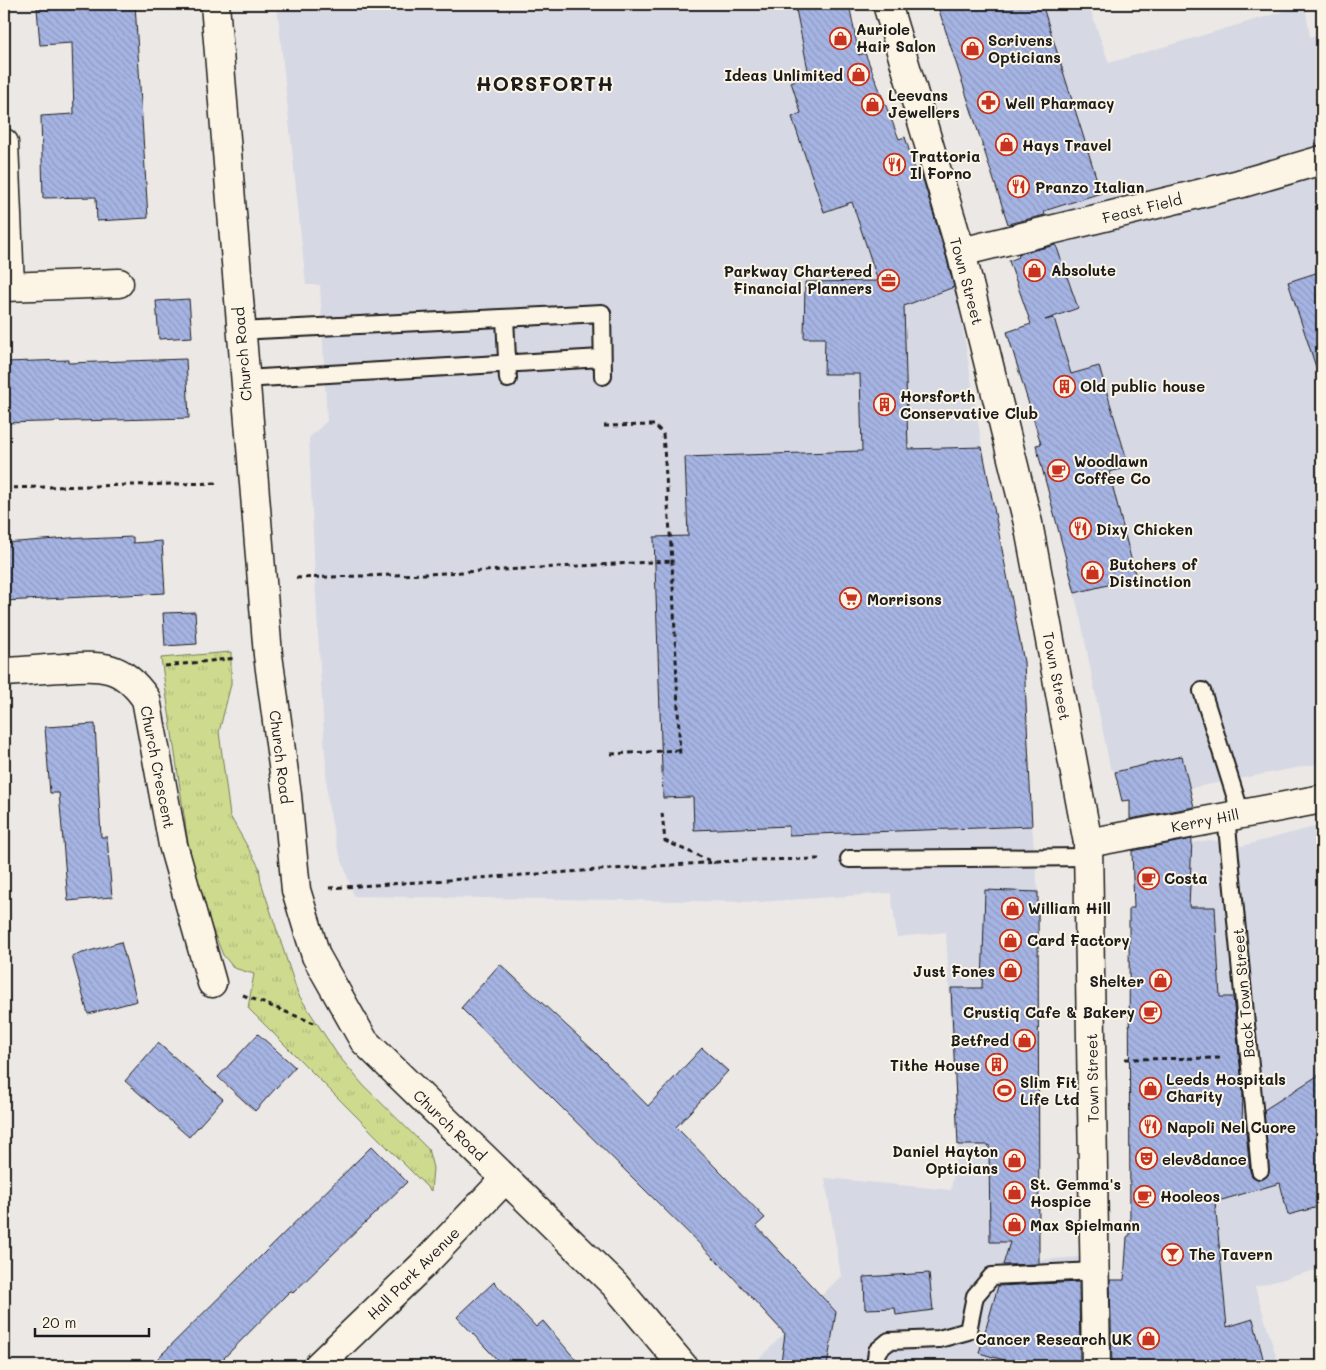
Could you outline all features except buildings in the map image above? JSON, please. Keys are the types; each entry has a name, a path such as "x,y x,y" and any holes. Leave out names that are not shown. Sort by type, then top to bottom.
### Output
{"street":[{"name":"Church Road","path":"215,4 240,331 268,655 287,795 296,890 316,956 364,1041 615,1285 683,1366"},
{"name":"Town Street","path":"887,4 961,252 1028,523 1089,850 1096,1366"},
{"path":"4,142 7,286 120,282"},
{"name":"Feast Field","path":"961,252 1239,184 1322,160"},
{"name":"Church Crescent","path":"4,672 98,665 117,672 136,684 146,699 173,844 212,983"},
{"name":"Kerry Hill","path":"1089,850 1234,815 1322,799"},
{"name":"Hall Park Avenue","path":"318,1366 422,1266 505,1179"}],"lane":[{"path":"240,331 602,313 603,376"},
{"path":"505,318 508,371"},
{"path":"244,379 508,371 602,358"},
{"name":"Back Town Street","path":"1202,691 1234,815 1249,1058 1260,1170"},
{"path":"849,858 1089,850"},
{"path":"876,1366 877,1351 889,1341 939,1339 968,1331 975,1296 992,1276 1095,1271"}],"path":[{"path":"604,426 655,425 663,434 672,561 680,756"},
{"path":"4,488 205,485 252,478"},
{"path":"261,579 435,574 672,561"},
{"path":"117,672 268,655"},
{"path":"611,754 680,750"},
{"path":"662,813 664,840 715,863"},
{"path":"296,890 748,860 849,858"},
{"path":"212,983 364,1041"},
{"path":"1092,1059 1249,1058"}],"shaded area":[{"path":"277,4 849,4 858,52 865,53 899,139 905,137 918,178 922,176 961,282 956,286 982,447 1024,662 1032,826 1038,892 1039,1260 1080,1257 1080,1298 1074,1341 1067,1366 752,1366 841,1276 825,1178 951,1190 958,1145 946,932 897,937 891,893 759,902 354,896 336,843 328,804 315,579 309,438 327,421 320,285 306,285"},
{"path":"937,4 1088,4 1109,63 1305,5 1310,37 1322,34 1322,763 1122,801 1115,772 1110,767 1080,616 1039,458 1041,445 1007,332 1031,324 1009,261 1020,256"},
{"path":"1322,825 1322,1268 1255,1287 1279,1366 1124,1366 1123,1297 1127,1237 1130,1227 1129,908 1134,907 1132,853 1210,840 1242,846"}],"green space":[{"path":"231,652 231,684 219,732 230,816 259,867 261,882 298,994 337,1054 363,1085 428,1149 433,1168 431,1191 248,1008 254,974 234,968 223,955 202,903 190,856 161,658"}],"place":[{"name":"Auriole Hair Salon","path":"840,38"},
{"name":"Scrivens Opticians","path":"972,49"},
{"name":"Ideas Unlimited","path":"859,75"},
{"name":"Well Pharmacy","path":"989,103"},
{"name":"Leevans Jewellers","path":"872,104"},
{"name":"Hays Travel","path":"1006,145"},
{"name":"Trattoria Il Forno","path":"894,165"},
{"name":"Pranzo Italian","path":"1019,187"},
{"name":"Absolute","path":"1035,270"},
{"name":"Parkway Chartered Financial Planners","path":"888,280"},
{"name":"Old public house","path":"1064,386"},
{"name":"Horsforth Conservative Club","path":"884,405"},
{"name":"Woodlawn Coffee Co","path":"1058,470"},
{"name":"Dixy Chicken","path":"1080,529"},
{"name":"Butchers of Distinction","path":"1093,573"},
{"name":"Morrisons","path":"851,599"},
{"name":"Costa","path":"1148,878"},
{"name":"William Hill","path":"1012,908"},
{"name":"Card Factory","path":"1011,940"},
{"name":"Just Fones","path":"1011,971"},
{"name":"Shelter","path":"1160,981"},
{"name":"Crustiq Cafe & Bakery","path":"1151,1012"},
{"name":"Betfred","path":"1025,1040"},
{"name":"Tithe House","path":"996,1065"},
{"name":"Leeds Hospitals Charity","path":"1150,1088"},
{"name":"Slim Fit Life Ltd","path":"1004,1091"},
{"name":"Napoli Nel Cuore","path":"1151,1127"},
{"name":"elev8dance","path":"1146,1159"},
{"name":"Daniel Hayton Opticians","path":"1014,1160"},
{"name":"St. Gemma's Hospice","path":"1014,1193"},
{"name":"Hooleos","path":"1144,1196"},
{"name":"Max Spielmann","path":"1014,1225"},
{"name":"The Tavern","path":"1173,1254"},
{"name":"Cancer Research UK","path":"1148,1339"}],"district":[{"name":"HORSFORTH","path":"545,83"}]}
